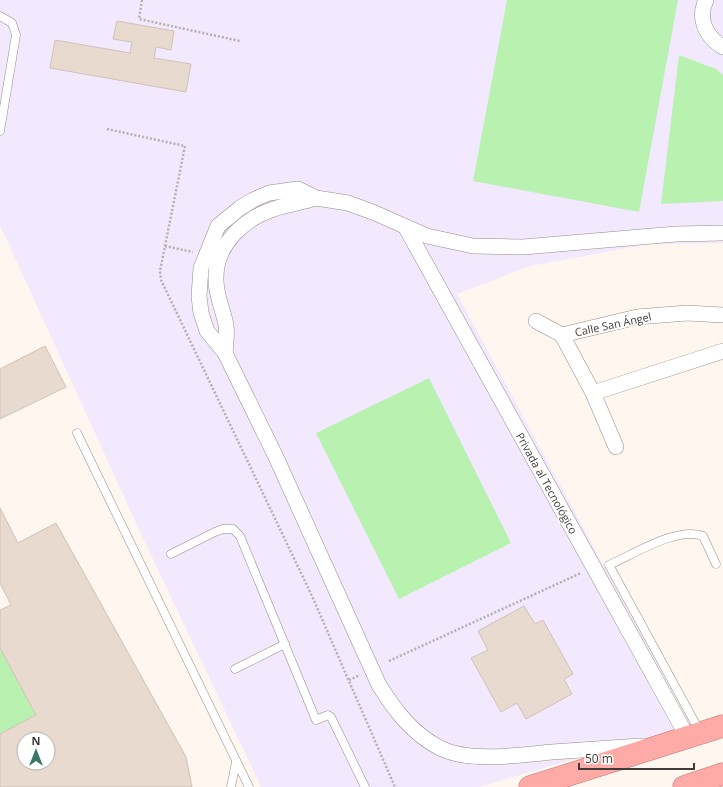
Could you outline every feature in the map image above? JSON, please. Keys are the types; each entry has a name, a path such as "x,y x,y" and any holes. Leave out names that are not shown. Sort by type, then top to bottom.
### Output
{"highway":[{"path":"531,787 723,726"},
{"path":"684,787 723,774"}],"street":[{"path":"706,0 703,6 702,18 705,30 712,39 723,47"},
{"path":"687,738 500,756 468,756 441,749 421,736 402,718 380,685 275,455 225,352 207,331 200,307 201,268 218,226 240,208 269,193 298,189 316,198 348,203 427,236 473,246 495,247 598,241 676,234 723,233"},
{"path":"225,352 226,326 218,301 216,276 220,257 225,245 243,226 262,215 274,209 298,204 316,198"},
{"name":"Privada al Tecnológico","path":"406,228 687,738"},
{"name":"Calle San Ángel","path":"616,447 593,393 562,335 637,317 688,313 723,315"},
{"path":"536,321 562,335"},
{"path":"593,393 723,351"}],"lane":[{"path":"0,16 12,23 16,35 0,131"},
{"path":"77,433 249,787"},
{"path":"171,554 223,529 232,529 236,531 240,536 316,720 328,715 331,717 365,787"},
{"path":"687,738 610,565 672,536 686,533 703,536 716,564"},
{"path":"235,669 285,644"},
{"path":"231,787 236,762"}],"path":[{"path":"142,0 139,19 240,41"},
{"path":"165,246 177,248"},
{"path":"389,661 594,567"}],"shaded area":[{"path":"0,0 723,0 723,243 650,244 530,266 457,294 690,725 479,787 261,787 142,536 0,225"}],"green space":[{"path":"507,0 678,0 639,212 473,181"},
{"path":"679,55 716,69 723,75 723,201 661,204"},
{"path":"429,378 511,543 399,599 316,433"},
{"path":"0,648 36,715 0,734"}],"building":[{"path":"117,21 174,31 171,50 156,47 154,58 191,64 186,92 50,68 55,40 130,53 132,42 113,39"},
{"path":"45,346 66,387 0,419 0,369"},
{"path":"0,508 18,543 56,523 186,757 192,787 0,787 0,734 36,715 0,648 0,610 11,605 0,583"},
{"path":"524,606 535,624 543,620 573,674 564,679 572,694 526,719 517,703 501,712 471,658 488,650 478,631"}]}
